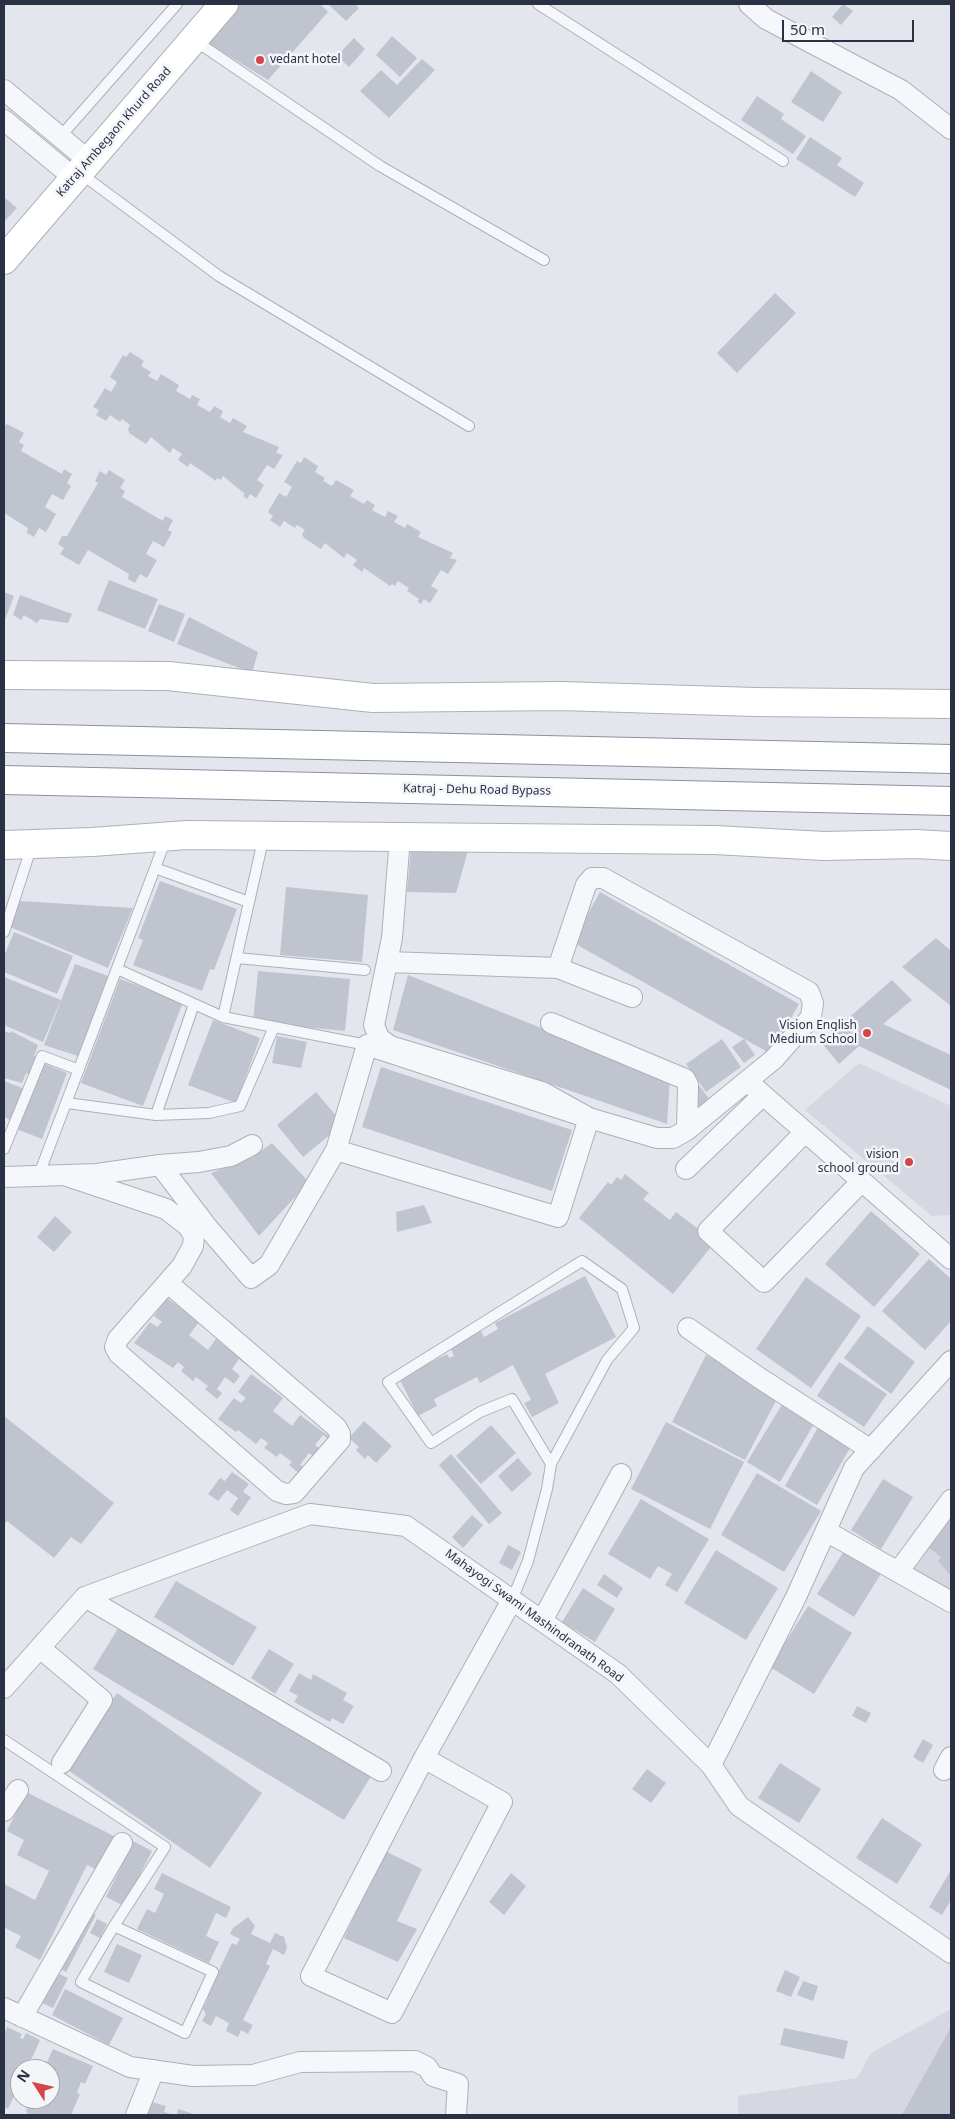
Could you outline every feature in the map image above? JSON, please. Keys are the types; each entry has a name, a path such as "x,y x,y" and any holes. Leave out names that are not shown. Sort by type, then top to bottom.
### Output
{"main road":[{"name":"Katraj Ambegaon Khurd Road","path":"4,260 224,4"},
{"path":"4,675 168,676 373,698 561,696 755,702 951,704"},
{"path":"4,738 951,759"},
{"name":"Katraj - Dehu Road Bypass","path":"4,780 951,801"},
{"path":"4,845 167,837 264,836 715,840 824,846 916,844 951,846"}],"street":[{"path":"749,4 766,19 901,90 951,129"},
{"path":"4,90 60,137 81,170"},
{"path":"4,120 81,170"},
{"path":"400,837 392,938 374,1025 380,1038 390,1046 542,1092 589,1118"},
{"path":"160,1165 208,1228 251,1278 269,1265 336,1150 367,1045 589,1118 657,1138 673,1138 687,1130 774,1059 811,1017 813,1003 809,992 603,878 592,878 586,885 558,968"},
{"path":"388,962 558,968 632,996"},
{"path":"551,1023 685,1079 688,1084 687,1130"},
{"path":"686,1169 759,1092 951,1259"},
{"path":"336,1150 558,1217 589,1118"},
{"path":"805,1132 708,1231 764,1282 862,1181"},
{"path":"4,1177 97,1174 160,1165 198,1162 231,1156 252,1145"},
{"path":"66,1176 166,1209 188,1226 194,1236 193,1246 182,1266 118,1339 115,1347 119,1354 277,1491 286,1494 294,1493 340,1440 340,1434 336,1427 168,1283"},
{"path":"688,1328 758,1377 871,1450"},
{"path":"711,1765 796,1598 854,1468 951,1362"},
{"path":"542,1621 621,1474"},
{"path":"898,1572 951,1500"},
{"name":"Mahayogi Swami Mashindranath Road","path":"4,1688 85,1597 310,1514 406,1526 618,1674 711,1765 739,1806 951,1953"},
{"path":"826,1531 951,1602"},
{"path":"85,1597 380,1771"},
{"path":"424,1758 502,1802 392,2013 311,1976 424,1758 512,1600"},
{"path":"40,1648 102,1700 62,1763"},
{"path":"4,1811 18,1790"},
{"path":"22,2017 122,1843"},
{"path":"4,2008 130,2068 193,2076 253,2075 300,2062 415,2061 427,2067 433,2076 458,2084 456,2115"},
{"path":"136,2115 154,2070"}],"lane":[{"path":"60,137 177,4"},
{"path":"538,4 783,162"},
{"path":"193,40 380,166 544,260"},
{"path":"81,170 219,276 469,426"},
{"path":"223,1018 264,836"},
{"path":"38,1177 167,837"},
{"path":"4,932 32,844"},
{"path":"155,868 249,902"},
{"path":"236,958 365,970"},
{"path":"117,969 223,1018 367,1045"},
{"path":"156,1115 194,1004"},
{"path":"66,1102 156,1115 209,1113 240,1106 274,1027"},
{"path":"4,1149 42,1056 79,1070"},
{"path":"512,1600 528,1561 547,1489 551,1464 607,1360 634,1328 622,1289 582,1261 388,1382 431,1443 480,1412 512,1399 551,1464"},
{"path":"4,1740 165,1847 114,1926 81,1982 185,2033 213,1972 114,1926"}],"shaded area":[{"name":"vision school ground","path":"859,1063 951,1106 951,1215 932,1216 805,1110"},
{"path":"951,1487 951,1594 898,1564"},
{"path":"951,2009 951,2115 738,2115 738,2096 857,2078 871,2053"}],"building":[{"name":"vedant hotel","path":"232,4 320,4 328,12 268,80 201,39"},
{"path":"328,4 355,4 359,8 346,21"},
{"path":"843,4 853,11 841,25 832,17"},
{"path":"392,36 417,58 400,77 376,55"},
{"path":"354,38 365,49 349,67 337,56"},
{"path":"422,59 435,70 389,118 360,91 381,70 397,85"},
{"path":"811,71 842,92 823,122 791,102"},
{"path":"757,96 784,114 781,119 806,136 793,154 741,120"},
{"path":"810,137 842,158 837,165 864,183 855,197 796,159"},
{"path":"4,197 17,208 4,222"},
{"path":"775,293 796,313 737,373 717,353"},
{"path":"130,352 144,361 141,366 151,372 148,376 157,381 161,374 179,385 176,391 190,399 192,395 200,399 197,405 210,412 214,406 223,411 220,417 230,423 233,418 247,426 243,432 279,447 276,453 283,455 274,469 267,465 257,480 264,485 256,498 250,494 247,499 243,496 245,494 223,476 221,480 217,478 216,481 190,463 188,467 178,460 182,454 173,448 170,453 151,437 146,444 129,433 130,425 122,419 120,422 110,415 106,421 96,415 99,410 93,407 105,388 111,392 117,382 110,377 123,355 126,357"},
{"path":"7,424 24,433 19,442 24,445 21,451 62,474 64,469 72,474 67,483 71,486 63,500 52,494 45,507 56,514 46,532 39,528 34,537 27,533 28,528 4,513 4,427"},
{"path":"304,457 318,466 315,472 325,478 323,481 332,486 336,480 354,490 350,496 364,504 367,500 375,505 372,510 385,517 388,511 398,516 394,522 405,528 407,524 421,532 418,537 453,553 450,558 457,560 448,574 441,570 431,586 438,590 430,603 424,599 421,604 417,601 419,599 407,591 409,588 398,581 395,586 392,584 390,586 364,568 362,572 353,565 357,560 347,553 344,558 325,543 321,549 304,538 302,534 305,530 297,525 295,528 284,521 280,527 270,520 273,516 268,512 279,493 286,497 292,487 284,482 297,461 301,463"},
{"path":"109,470 125,480 120,488 125,491 122,497 163,521 165,516 173,520 168,530 172,532 164,547 153,541 146,554 157,560 147,578 140,574 135,583 128,579 129,574 88,550 79,565 60,554 64,548 58,544 62,536 67,536 98,483 95,481 100,471 106,475"},
{"path":"109,580 158,599 145,629 97,610"},
{"path":"4,592 14,596 4,622"},
{"path":"20,595 72,614 68,623 40,619 37,623 24,615 21,620 13,615"},
{"path":"159,604 185,614 174,642 148,631"},
{"path":"189,617 258,652 252,673 177,644"},
{"path":"411,848 468,851 456,893 407,892"},
{"path":"160,881 237,909 214,970 210,969 202,991 133,965 143,940 138,938"},
{"path":"286,887 368,895 362,962 280,955"},
{"path":"600,892 799,1004 771,1054 572,942"},
{"path":"20,901 133,908 108,968 10,927"},
{"path":"14,932 73,956 57,994 4,972 4,956"},
{"path":"936,938 951,951 951,1006 902,967"},
{"path":"75,964 108,976 78,1056 44,1045"},
{"path":"258,971 350,979 345,1031 253,1022"},
{"path":"408,975 670,1079 667,1124 393,1030"},
{"path":"4,977 61,1000 43,1042 4,1025"},
{"path":"120,979 183,1002 143,1106 81,1083"},
{"name":"Vision English Medium School","path":"892,980 912,1000 883,1024 951,1055 951,1090 859,1046 839,1064 821,1042"},
{"path":"213,1020 260,1038 236,1103 188,1085"},
{"path":"4,1031 10,1033 11,1031 38,1045 34,1056 39,1058 31,1075 26,1073 22,1083 4,1078"},
{"path":"277,1036 307,1042 301,1068 272,1063"},
{"path":"722,1039 741,1067 706,1092 686,1064"},
{"path":"744,1039 755,1055 744,1063 732,1047"},
{"path":"43,1063 67,1073 42,1139 14,1128"},
{"path":"381,1067 572,1130 552,1191 362,1127"},
{"path":"4,1081 25,1089 12,1121 4,1117"},
{"path":"699,1085 712,1103 702,1110 689,1092"},
{"path":"316,1092 343,1124 303,1157 277,1125"},
{"path":"272,1143 309,1182 259,1236 211,1173 253,1157"},
{"path":"625,1174 649,1193 643,1199 670,1220 676,1212 715,1242 673,1294 579,1218 608,1182 611,1185 617,1177 621,1180"},
{"path":"424,1205 432,1223 397,1232 396,1212"},
{"path":"871,1211 920,1254 874,1307 825,1264"},
{"path":"55,1216 72,1232 54,1252 37,1237"},
{"path":"929,1259 951,1279 951,1321 925,1350 882,1311"},
{"path":"585,1276 616,1337 545,1374 559,1403 532,1417 524,1403 531,1400 513,1365 480,1383 477,1377 434,1399 437,1406 418,1416 399,1378 447,1354 449,1358 454,1356 450,1347 481,1331 484,1337 498,1329 495,1323"},
{"path":"806,1277 861,1316 811,1388 756,1349"},
{"path":"167,1298 199,1322 189,1335 208,1350 216,1339 250,1364 248,1366 239,1359 232,1369 240,1376 234,1384 225,1377 217,1389 222,1393 217,1399 205,1389 208,1386 196,1377 193,1381 181,1371 184,1367 178,1362 173,1368 134,1343 150,1322 157,1327 162,1322 154,1316"},
{"path":"868,1326 915,1362 891,1394 844,1358"},
{"path":"706,1355 780,1393 745,1460 672,1422"},
{"path":"839,1362 887,1394 864,1427 817,1396"},
{"path":"251,1374 283,1398 273,1411 292,1426 300,1415 334,1440 332,1442 323,1435 315,1445 324,1452 318,1460 309,1453 300,1465 306,1469 301,1475 289,1465 292,1462 280,1453 277,1457 264,1448 268,1443 261,1438 256,1444 238,1430 236,1432 218,1419 234,1398 241,1403 246,1398 238,1392"},
{"path":"786,1398 818,1417 780,1482 747,1462"},
{"path":"4,1416 114,1503 81,1544 71,1537 54,1558 7,1521 4,1525"},
{"path":"364,1421 392,1446 376,1463 368,1455 365,1459 356,1450 359,1447 349,1438"},
{"path":"666,1422 744,1462 710,1529 631,1489"},
{"path":"821,1422 854,1441 817,1505 785,1486"},
{"path":"491,1425 516,1453 481,1484 456,1456"},
{"path":"451,1454 502,1513 489,1524 439,1465"},
{"path":"518,1458 532,1474 512,1492 498,1476"},
{"path":"232,1472 249,1484 243,1492 251,1497 238,1516 230,1510 238,1498 227,1490 218,1501 208,1494 220,1478 225,1481"},
{"path":"757,1473 821,1511 784,1572 721,1535"},
{"path":"883,1479 913,1497 881,1549 851,1530"},
{"path":"641,1499 709,1539 677,1592 665,1585 672,1574 658,1566 650,1579 608,1554"},
{"path":"472,1515 483,1525 463,1548 452,1537"},
{"path":"951,1518 951,1576 938,1561 941,1557 929,1548"},
{"path":"508,1545 521,1552 512,1570 499,1563"},
{"path":"847,1546 884,1569 854,1617 817,1594"},
{"path":"716,1550 778,1588 746,1640 684,1603"},
{"path":"604,1574 623,1588 617,1598 597,1585"},
{"path":"176,1581 257,1627 233,1666 154,1617"},
{"path":"583,1588 615,1609 595,1642 562,1622"},
{"path":"808,1606 852,1633 814,1694 770,1667"},
{"path":"122,1622 373,1773 344,1820 93,1669"},
{"path":"269,1649 294,1664 275,1694 251,1678"},
{"path":"299,1673 311,1680 313,1674 347,1693 343,1700 354,1706 343,1724 332,1718 330,1722 294,1702 298,1696 289,1691"},
{"path":"117,1693 262,1793 210,1868 65,1768"},
{"path":"857,1706 871,1713 866,1723 852,1716"},
{"path":"923,1739 933,1745 923,1763 913,1757"},
{"path":"780,1763 821,1789 799,1823 758,1798"},
{"path":"647,1769 666,1783 651,1803 632,1789"},
{"path":"26,1792 116,1837 99,1871 87,1865 40,1960 15,1947 21,1936 5,1928 4,1932 4,1884 35,1900 49,1871 17,1855 24,1840 7,1831"},
{"path":"882,1818 922,1844 897,1884 856,1858"},
{"path":"129,1839 152,1851 124,1906 106,1897 122,1865 117,1862"},
{"path":"385,1851 422,1869 397,1921 417,1929 398,1962 344,1938"},
{"path":"951,1870 951,1900 942,1915 929,1907"},
{"path":"162,1873 231,1907 226,1918 216,1913 206,1936 219,1942 209,1963 137,1929 147,1909 155,1913 164,1894 154,1889"},
{"path":"511,1873 526,1886 504,1915 489,1902"},
{"path":"84,1909 96,1915 66,1972 55,1966"},
{"path":"248,1917 255,1926 251,1934 270,1943 275,1933 284,1937 287,1948 284,1955 273,1949 266,1964 270,1966 243,2020 253,2025 248,2034 241,2030 238,2037 226,2031 229,2023 216,2016 211,2026 202,2021 206,2014 203,2009 196,2009 200,2002 205,2005 208,1998 206,1997 232,1943 236,1945 240,1939 230,1934 233,1928"},
{"path":"97,1919 107,1924 100,1938 90,1933"},
{"path":"117,1944 142,1955 129,1983 104,1972"},
{"path":"785,1970 800,1977 791,1997 776,1991"},
{"path":"53,1971 68,1978 53,2008 38,2001"},
{"path":"803,1981 818,1986 813,2001 797,1995"},
{"path":"65,1989 123,2018 109,2045 52,2015"},
{"path":"7,2027 22,2034 20,2038 23,2039 26,2033 40,2040 31,2059 10,2059 10,2105 8,2109 4,2107 4,2034"},
{"path":"951,2027 951,2115 902,2115"},
{"path":"784,2028 848,2041 844,2059 780,2045"},
{"path":"53,2049 93,2066 85,2084 81,2082 77,2093 80,2094 71,2115 30,2115 26,2112 27,2109 60,2109 60,2059 48,2059"},
{"path":"148,2101 166,2106 164,2112 174,2115 140,2115"},
{"path":"178,2109 197,2115 177,2115"}],"place":[{"name":"vedant hotel","path":"260,60"},
{"name":"Vision English Medium School","path":"867,1033"},
{"name":"vision school ground","path":"909,1162"}]}
